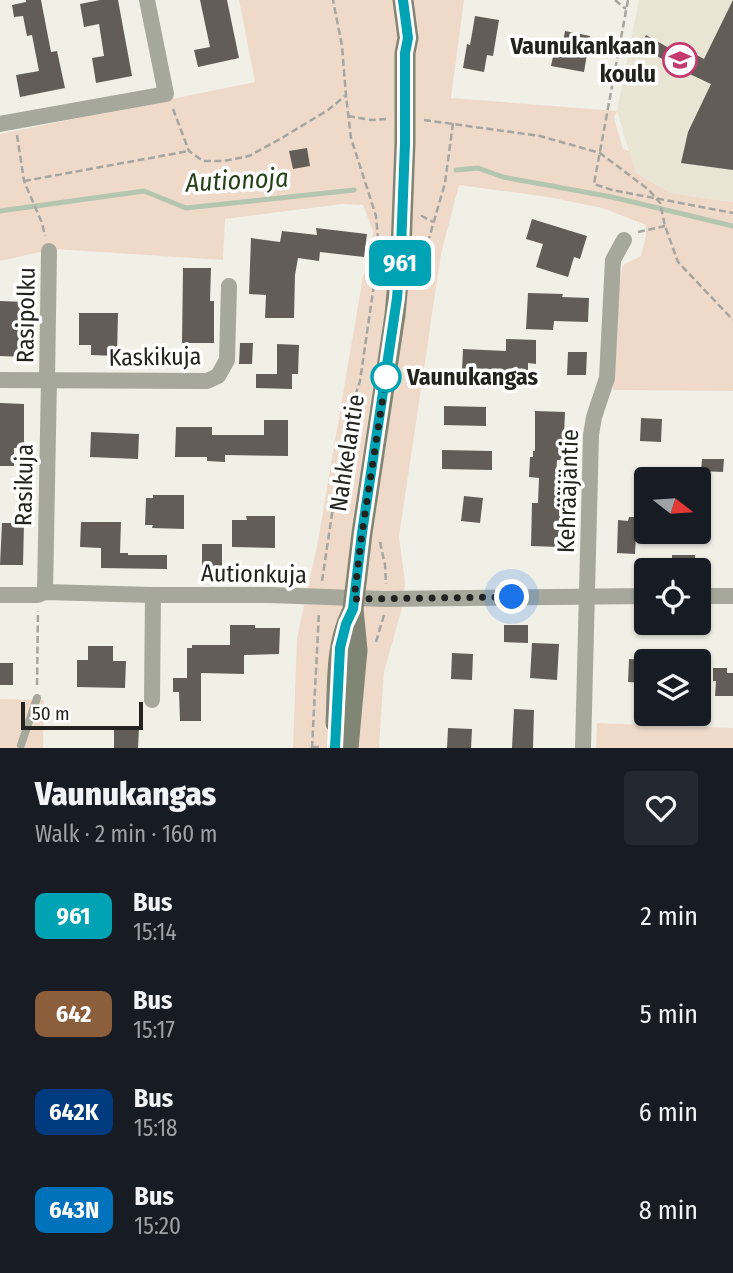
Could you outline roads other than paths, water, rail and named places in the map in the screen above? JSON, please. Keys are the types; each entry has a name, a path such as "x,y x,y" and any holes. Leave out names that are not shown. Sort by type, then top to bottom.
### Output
{"main road":[{"name":"Nahkelantie","path":"392,0 399,40 405,53"},
{"name":"Nahkelantie","path":"348,748 357,650 354,604 395,315 403,208 405,53 408,38 403,0"},
{"name":"Nahkelantie","path":"335,748 340,648 354,604"}],"street":[{"path":"7,123 166,94 147,0"},
{"name":"Kehrääjäntie","path":"583,748 590,435 607,378 613,260 624,240"},
{"name":"Rasipolku","path":"48,380 49,251"},
{"name":"Kaskikuja","path":"0,380 207,381 218,376 227,360 229,286"},
{"name":"Rasikuja","path":"41,594 48,380"},
{"name":"Autionkuja","path":"0,595 269,596 320,598 354,604 385,599 634,596"},
{"path":"152,700 153,595"},
{"path":"711,596 733,596"}],"lane":[{"path":"21,745 37,698"}],"waterway":[{"name":"Autionoja","path":"456,170 478,168 503,177 612,197 733,226"},
{"name":"Autionoja","path":"0,211 144,191 186,208 354,190"}],"place":[{"name":"Vaunukankaan koulu","path":"680,60"},
{"name":"Vaunukangas","path":"386,377"}]}
